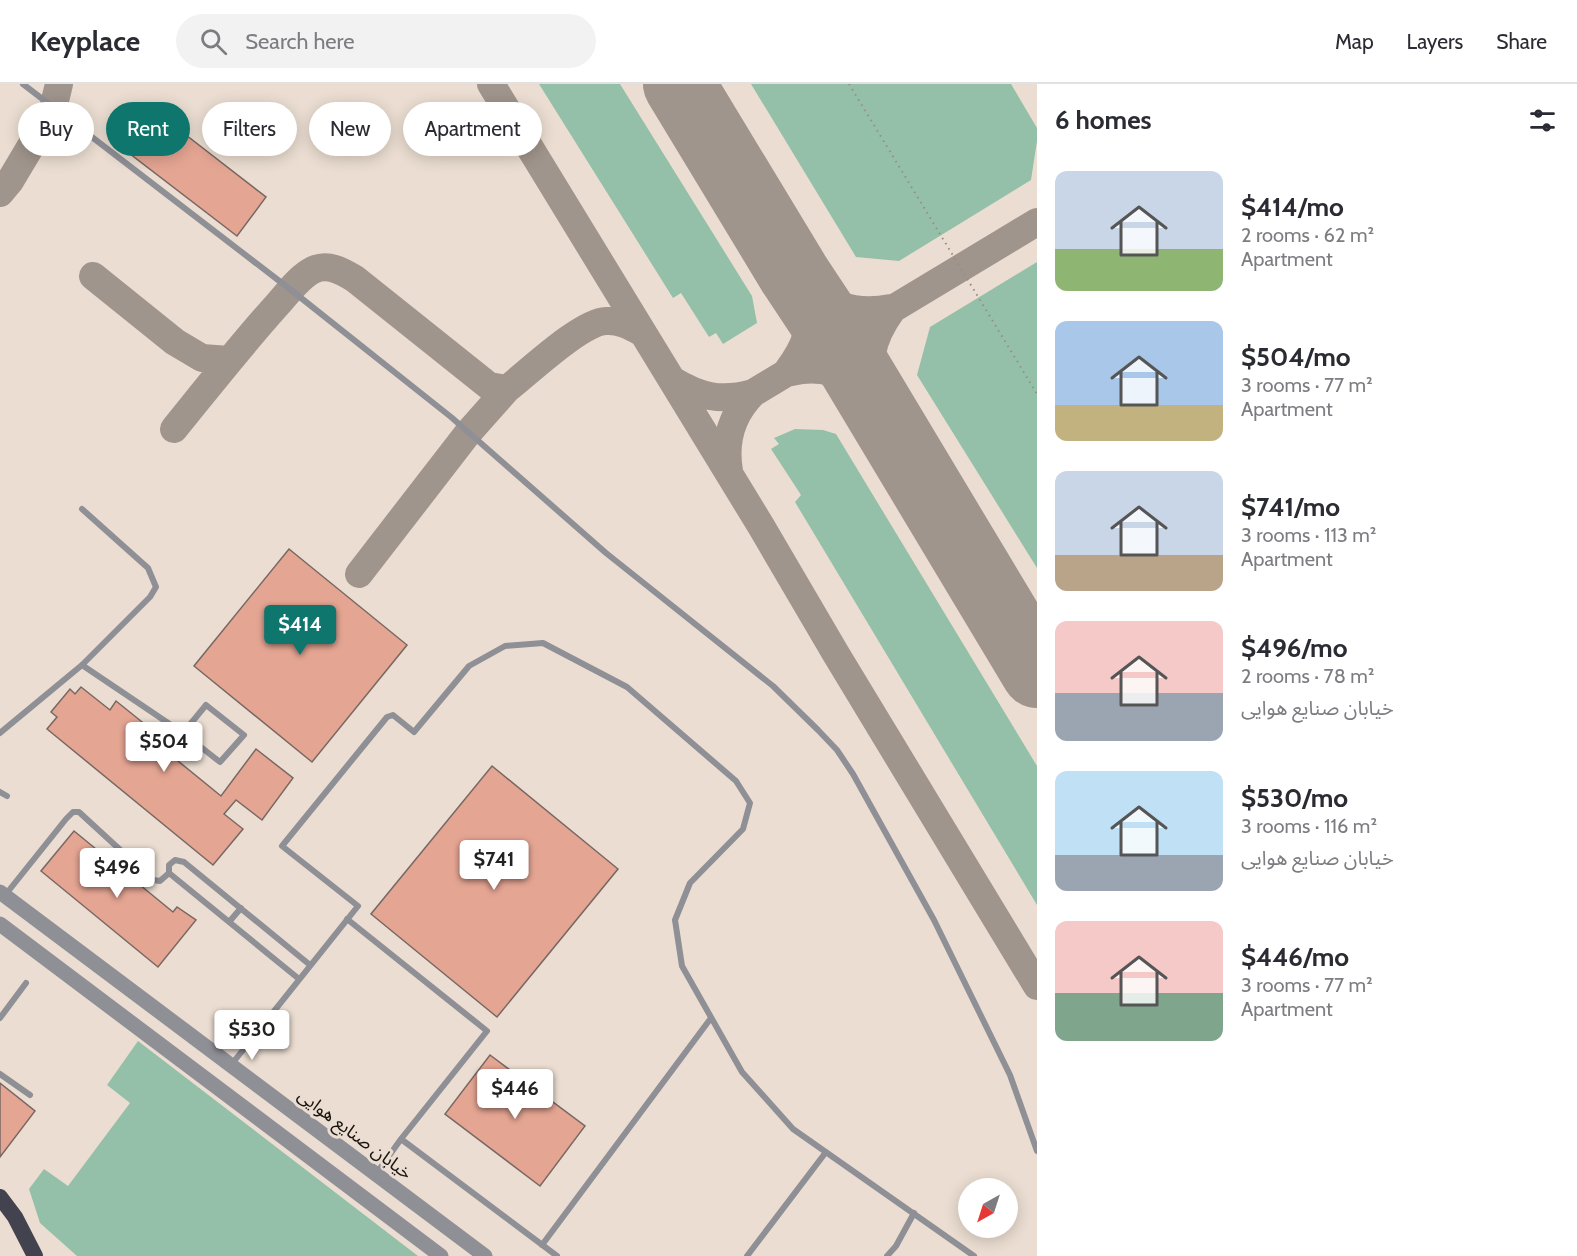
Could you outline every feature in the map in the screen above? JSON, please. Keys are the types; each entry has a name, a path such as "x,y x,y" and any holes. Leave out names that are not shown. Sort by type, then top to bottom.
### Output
{"highway":[{"path":"0,1197 15,1217 34,1256"}],"street":[{"name":"خیابان صنایع هوایی","path":"2,896 485,1256"},
{"path":"0,924 441,1256"},
{"path":"125,1018 141,998"},
{"path":"215,1086 231,1066"},
{"path":"360,1195 376,1174"}],"lane":[{"path":"23,84 450,417 606,554 773,686 818,730 837,750 853,774 934,920 1010,1075 1037,1151"},
{"path":"0,733 82,665 150,597 156,587 148,568 82,509"},
{"path":"231,1066 358,906 282,846 387,717 393,715 414,732 470,666 505,646 543,643 627,687 736,781 750,803 743,829 690,884 675,920 682,966 742,1072 793,1129 974,1256"},
{"path":"82,665 183,733 220,762 244,735 207,705 183,733"},
{"path":"0,792 7,796"},
{"path":"2,896 73,812 79,812 153,880 160,881 169,873 170,865 175,860 184,862 310,965"},
{"path":"169,873 299,979"},
{"path":"229,922 241,908"},
{"path":"347,919 487,1031 376,1174"},
{"path":"0,1017 26,983"},
{"path":"542,1245 711,1018"},
{"path":"0,1074 30,1095"},
{"path":"401,1139 557,1256"},
{"path":"747,1256 826,1152"},
{"path":"887,1256 896,1246 914,1213"}],"path":[{"path":"849,84 1037,394"}],"green space":[{"path":"539,84 620,84 752,296 757,323 723,344 716,333 709,337 681,293 673,298"},
{"path":"751,84 1011,84 1037,128 1031,180 899,261 856,257"},
{"path":"1037,262 1037,568 917,375 930,327"},
{"path":"795,429 823,430 836,434 1037,766 1037,905 795,502 801,495 771,449 779,444 774,438"},
{"path":"138,1041 418,1256 77,1256 40,1223 29,1189 44,1169 68,1186 130,1103 107,1085"}],"building":[{"path":"190,138 202,147 202,156 213,156 266,197 237,236 133,156 190,156"},
{"path":"289,549 407,645 312,762 194,666"},
{"path":"81,687 110,710 116,701 167,742 174,733 191,746 178,761 221,796 256,749 293,778 262,820 236,800 224,814 243,829 213,865 47,729 57,717 51,712 70,689 75,694"},
{"path":"492,766 618,869 497,1017 371,914"},
{"path":"74,831 173,912 177,907 196,920 158,967 41,871"},
{"path":"490,1055 585,1126 540,1186 445,1114"},
{"path":"0,1083 35,1111 0,1157"}],"taxiway":[{"path":"0,193 10,181 53,109 59,84"},
{"path":"491,84 761,526 1037,986"},
{"path":"729,471 728,449 734,419 753,393 1037,222"},
{"path":"174,429 294,286 308,273 319,268 335,269 355,279 489,386 507,389 569,338 595,324 615,321 641,332"},
{"path":"794,274 827,299 849,308 861,310 891,308"},
{"path":"93,276 175,342 202,358 229,360"},
{"path":"788,370 804,344 809,318 809,297"},
{"path":"875,403 871,377 872,354 878,333 892,310"},
{"path":"791,372 812,369 831,372 867,390"},
{"path":"672,380 701,394 711,396 731,397 753,393"},
{"path":"359,574 468,433 507,389"}],"runway":[{"path":"679,84 794,274 839,342 1037,672"}]}
